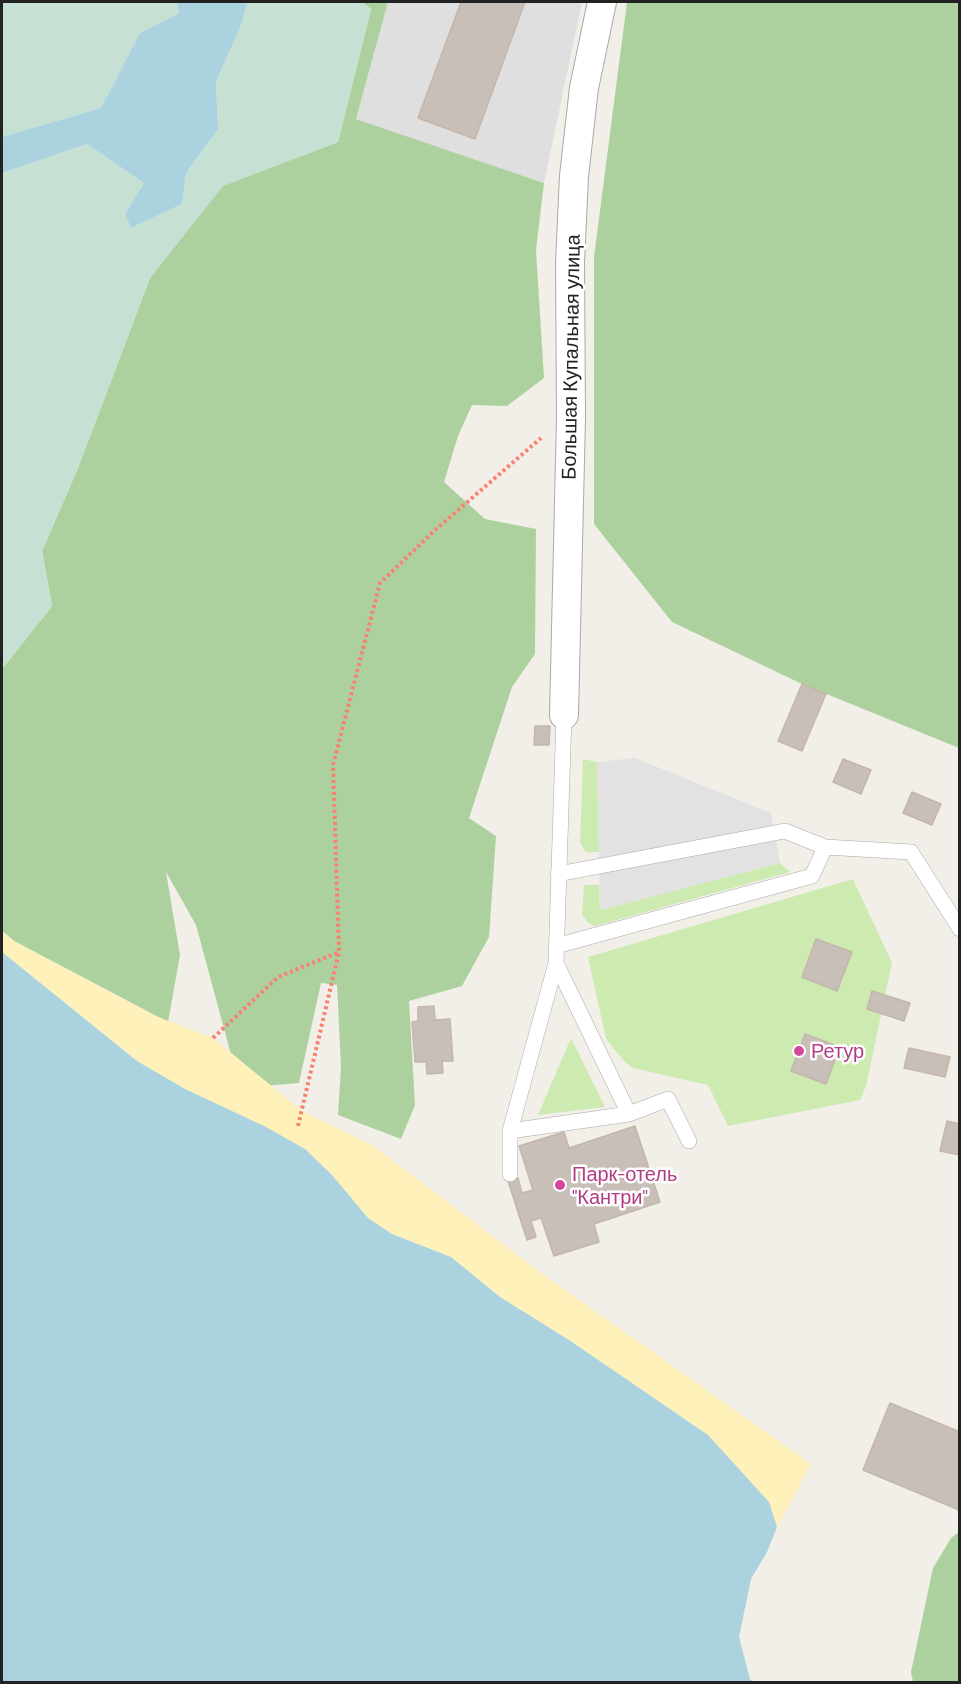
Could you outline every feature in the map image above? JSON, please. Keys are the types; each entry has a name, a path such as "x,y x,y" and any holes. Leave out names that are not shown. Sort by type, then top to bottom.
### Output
{"street":[{"name":"Большая Купальная улица","path":"564,715 571,417 570,262 574,176 584,88 602,2"}],"lane":[{"path":"510,1174 510,1131 556,963 564,715"},
{"path":"558,874 785,831 825,848 911,852 960,929"},
{"path":"556,946 812,876 825,848"},
{"path":"556,963 629,1114"},
{"path":"510,1131 629,1114 668,1099 689,1141"}],"path":[{"path":"298,1126 339,952 333,765 380,583 434,531 529,447 571,417"},
{"path":"213,1038 278,977 339,952"}],"shaded area":[{"path":"388,2 582,2 544,183 356,119"},
{"path":"635,758 771,813 780,863 600,910 597,762"}],"green space":[{"path":"2,2 177,2 179,13 140,33 101,108 2,137"},
{"path":"247,2 362,2 371,9 338,142 223,186 150,278 78,468 42,551 52,606 2,669 2,173 87,144 144,183 125,214 131,228 182,204 186,173 218,129 216,82 242,23"},
{"path":"362,2 388,2 356,119 544,183 536,250 544,378 507,406 472,405 458,436 444,482 485,519 536,529 535,654 512,687 469,818 496,836 489,937 462,986 409,1001 415,1105 401,1139 338,1115 341,1067 337,985 321,983 299,1083 240,1088 196,925 166,872 180,955 168,1022 14,941 2,931 2,669 52,606 42,551 78,468 150,278 222,186 338,142 371,9"},
{"path":"627,2 959,2 959,748 802,684 672,622 594,524 594,257"},
{"path":"583,759 597,762 599,852 586,852 580,843"},
{"path":"780,863 790,872 595,926 588,923 582,914 584,885 599,885 600,910"},
{"path":"853,879 892,963 866,1086 860,1100 728,1126 708,1085 633,1068 624,1061 606,1039 588,957"},
{"path":"571,1038 605,1107 538,1115"},
{"path":"959,1532 959,1682 913,1682 911,1672 933,1568 951,1538"}],"sand":[{"path":"2,931 14,941 153,1015 213,1038 302,1111 372,1145 544,1275 811,1464 777,1527 769,1502 708,1435 569,1340 500,1297 451,1257 392,1234 368,1218 332,1175 305,1149 266,1127 185,1089 137,1061 2,952"}],"water":[{"path":"177,2 247,2 242,23 216,82 218,129 186,173 182,204 131,228 125,214 144,183 87,144 2,173 2,137 101,108 140,33 179,13"},
{"path":"2,952 137,1061 185,1089 266,1127 305,1149 332,1175 368,1218 392,1234 451,1257 500,1297 569,1340 708,1435 769,1502 777,1527 767,1552 751,1579 739,1637 750,1679 753,1682 2,1682"}],"building":[{"path":"461,2 525,2 475,139 418,118"},
{"path":"802,684 826,694 802,751 778,741"},
{"path":"535,726 550,726 549,745 534,745"},
{"path":"843,759 871,770 861,794 833,782"},
{"path":"912,792 941,804 932,825 903,813"},
{"path":"816,939 852,952 837,991 802,977"},
{"path":"872,991 910,1003 904,1021 867,1009"},
{"path":"434,1006 435,1020 450,1019 453,1061 442,1061 443,1073 427,1074 426,1062 415,1062 412,1022 418,1021 418,1007"},
{"path":"805,1034 840,1047 826,1084 791,1071"},
{"path":"909,1048 950,1057 945,1077 904,1068"},
{"path":"947,1121 960,1124 960,1155 940,1151"},
{"path":"635,1126 660,1202 594,1224 599,1242 554,1256 541,1218 531,1221 536,1237 527,1240 508,1181 518,1178 522,1193 533,1190 519,1146 564,1132 569,1148"},
{"path":"890,1403 960,1432 959,1510 863,1470"}],"place":[{"name":"Ретур","path":"799,1051"},
{"name":"Парк-отель \"Кантри\"","path":"560,1185"}]}
